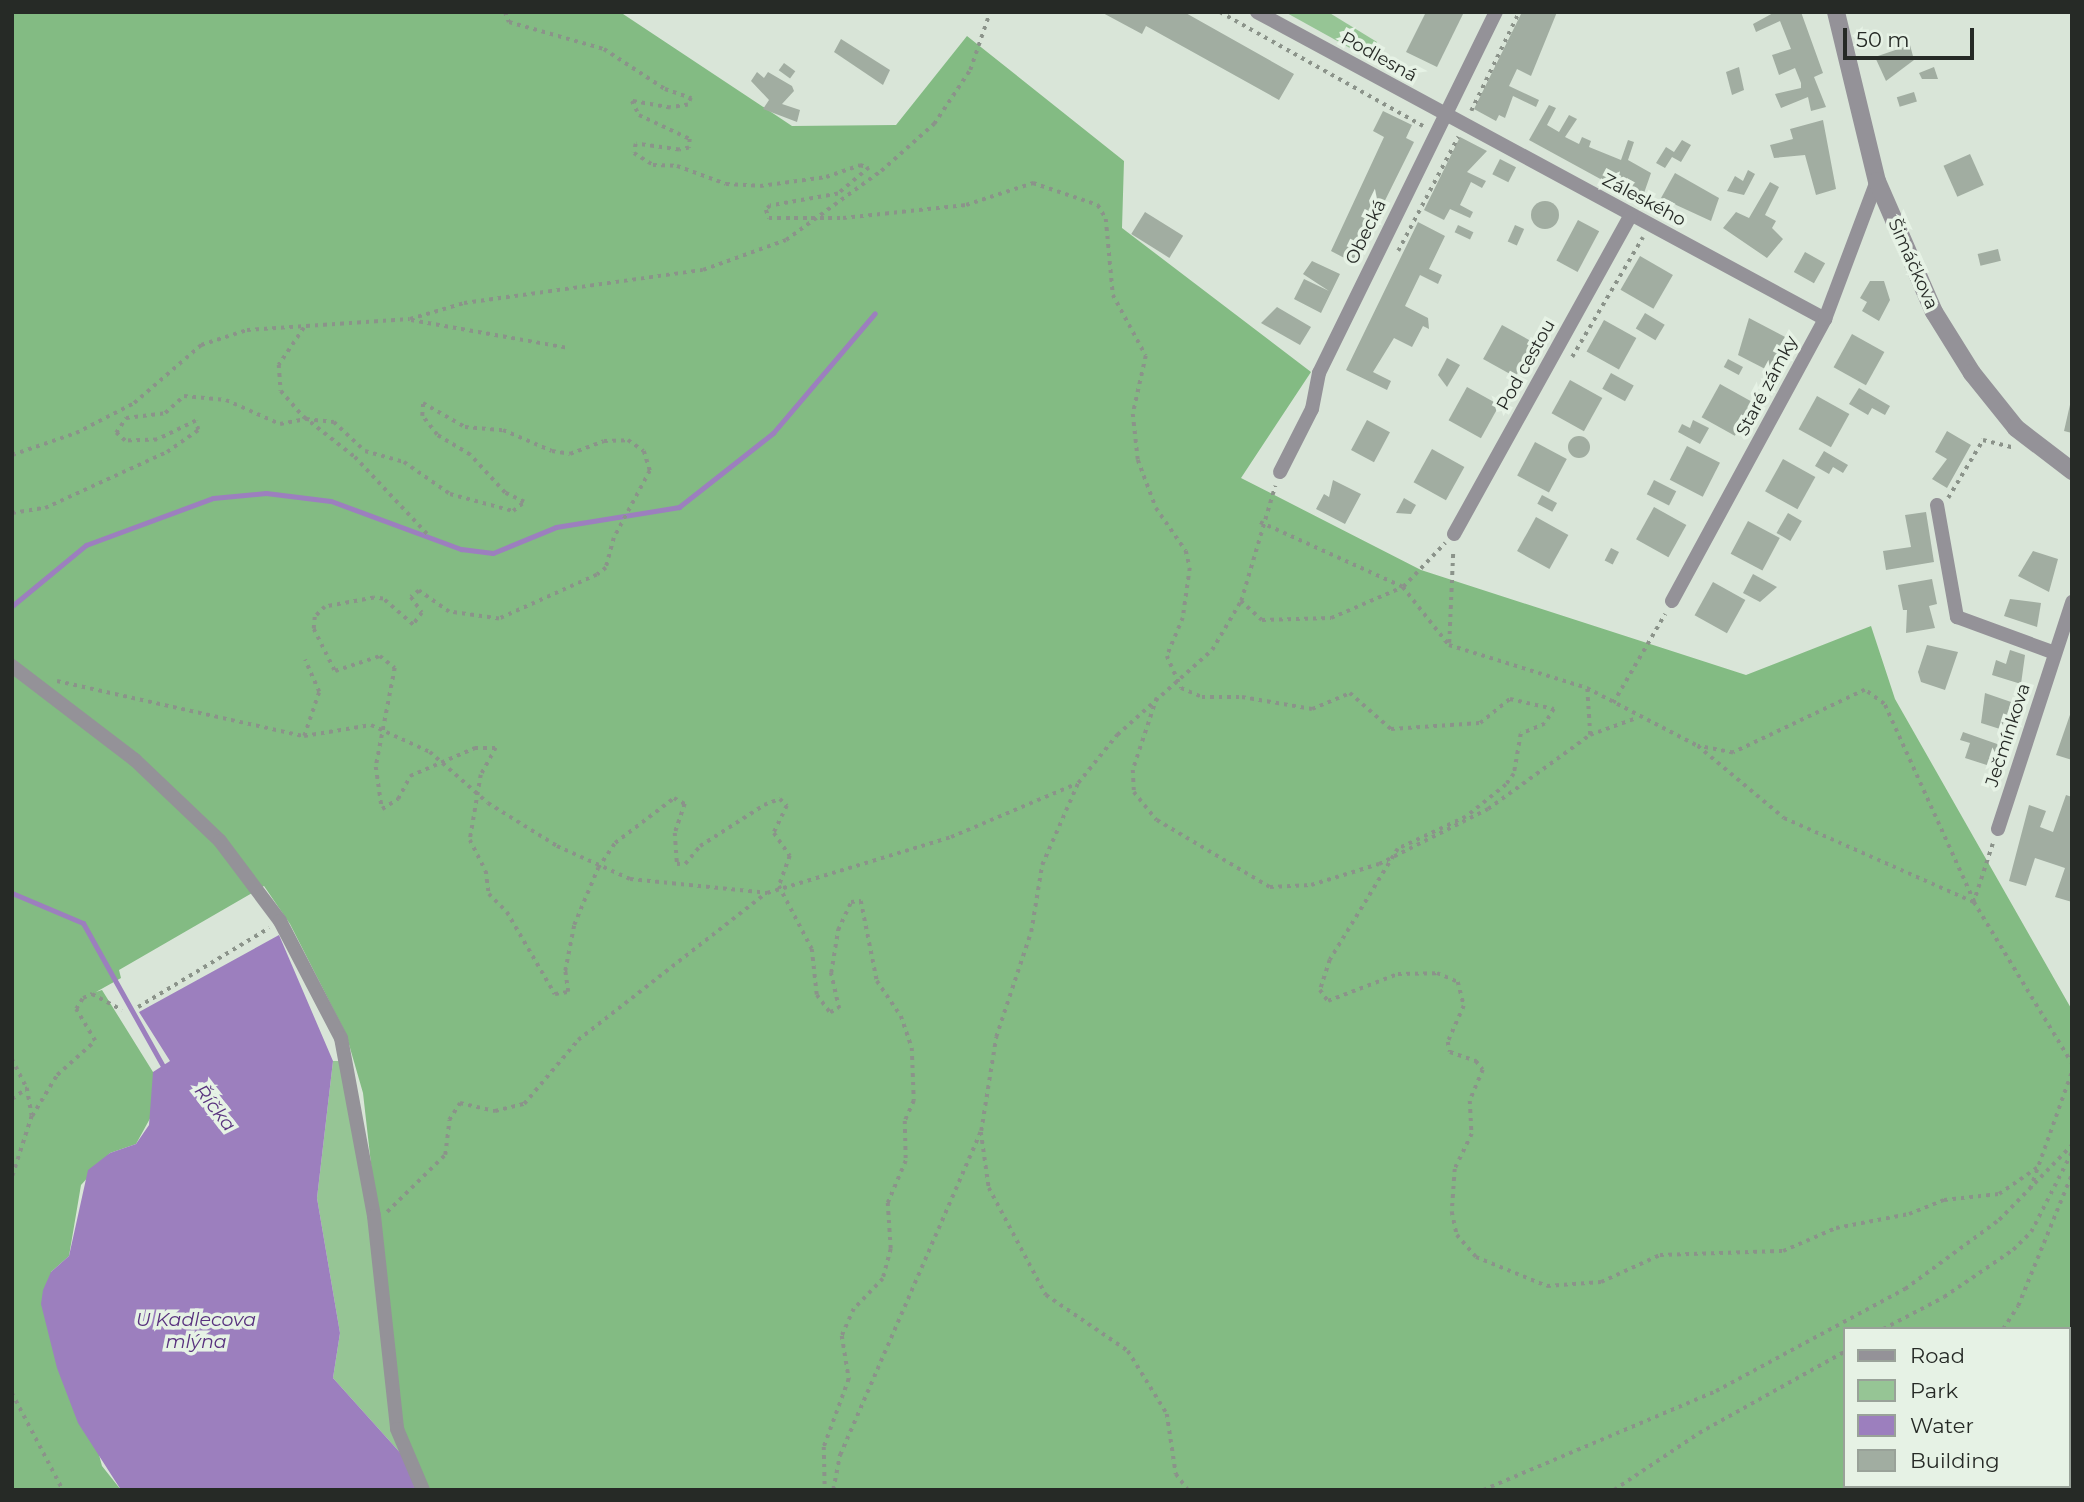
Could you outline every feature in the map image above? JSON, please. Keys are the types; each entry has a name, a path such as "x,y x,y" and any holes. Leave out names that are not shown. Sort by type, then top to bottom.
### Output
{"street":[{"name":"Podlesná","path":"1257,12 1446,116"},
{"name":"Obecká","path":"1280,472 1312,409 1319,373 1496,12"},
{"name":"Šimáčkova","path":"1836,12 1877,181 1934,312 1972,373 2016,428 2072,471"},
{"name":"Záleského","path":"1446,116 1825,318"},
{"name":"Staré zámky","path":"1672,601 1825,318 1877,181"},
{"name":"Pod cestou","path":"1454,534 1631,215"},
{"path":"1937,505 1957,617 2055,653"},
{"name":"Ječmínkova","path":"1998,829 2072,602"},
{"path":"12,666 36,681 135,760 220,841 280,921 341,1038 356,1093 374,1216 397,1429 423,1490"}],"path":[{"path":"505,12 509,22 604,49 665,89 691,98 688,105 670,108 632,101 639,114 690,139 689,148 679,150 636,144 634,153 653,165 685,168 726,184 760,186 826,177 860,165 869,168 838,194 765,210 778,219 966,205 1034,183 1087,198 1102,210 1113,295 1146,356 1133,414 1138,460 1156,508 1186,551 1190,568 1183,618 1167,656 1175,681 1202,697 1242,697 1312,709 1354,694 1391,729 1480,723 1510,699 1552,706 1550,719 1521,734 1514,774 1506,785 1466,817 1413,838 1390,859 1358,921 1330,960 1321,998 1335,999 1398,974 1437,974 1458,982 1464,1006 1448,1042 1450,1052 1476,1061 1483,1070 1470,1101 1472,1134 1455,1169 1452,1212 1464,1247 1491,1267 1547,1286 1577,1286 1601,1282 1660,1255 1783,1251 1836,1228 1909,1214 1944,1200 1999,1194 2038,1167"},
{"path":"12,455 76,433 134,403 201,345 247,330 410,319 464,303 703,270 786,240 934,124 970,70 990,12"},
{"path":"1220,12 1436,133"},
{"path":"1464,125 1518,12"},
{"path":"410,319 568,348"},
{"path":"305,326 279,365 281,391 306,419 355,457 430,537"},
{"path":"12,513 45,508 167,452 198,430 196,421 156,440 125,441 116,433 126,418 165,413 184,396 203,396 280,424 306,419 334,422 365,451 414,467 450,494 513,511 524,502 505,493 470,455 437,435 422,416 423,403 466,427 503,430 552,451 570,454 604,441 628,440 649,461 650,471 623,523 606,568 499,619 449,612 418,591 411,597 422,613 413,625 383,599 358,599 319,611 314,629 335,671 380,656 396,668 376,767 382,809 398,799 410,776 486,745 496,748 481,775 470,840 486,872 489,894 507,912 555,994 568,992 565,971 574,925 599,865 615,843 674,798 685,804 675,833 677,864 780,799 787,806 774,833 790,856 779,874 781,889 812,949 817,995 830,1012 839,1009 831,973 838,930 851,902 861,901 872,966 906,1029 915,1076 914,1101 905,1121 906,1161 888,1203 889,1260 883,1279 854,1309 842,1336 849,1379 824,1447 825,1490"},
{"path":"1937,505 1945,504 1983,440 2017,448"},
{"path":"833,1490 841,1455 981,1131 996,1037 1031,932 1042,865 1078,783 1157,696 1212,650 1241,601 1260,522 1280,472"},
{"path":"1260,522 1403,587 1449,645 1587,688 1639,718 1698,746 1734,753 1865,690 1884,704 1974,902 2072,1063"},
{"path":"1241,601 1262,620 1331,618 1403,587 1454,534"},
{"path":"1449,645 1454,534"},
{"path":"1613,703 1672,601"},
{"path":"304,660 319,692 304,736"},
{"path":"36,681 68,681 304,736 371,725 443,764 479,795 557,846 599,865 630,878 767,893"},
{"path":"1587,688 1590,735"},
{"path":"1157,696 1133,770 1134,792 1157,820 1270,887 1311,886 1390,859 1488,809 1590,735 1639,718"},
{"path":"1698,746 1784,818 1974,902"},
{"path":"374,1216 389,1212 445,1155 449,1120 460,1103 495,1111 524,1104 578,1040 767,893 951,837 1078,783"},
{"path":"1974,902 1998,829"},
{"path":"138,1007 280,921"},
{"path":"12,1178 32,1116 57,1075 95,1041 76,1009 83,998 92,994 122,1010"},
{"path":"12,1059 27,1088 32,1116"},
{"path":"2029,1191 2072,1071"},
{"path":"12,1099 27,1088"},
{"path":"981,1131 989,1188 1046,1295 1128,1350 1167,1414 1176,1474 1188,1490"},
{"path":"1483,1490 1716,1391 1905,1289 2029,1191 2072,1145"},
{"path":"1887,1327 1944,1297 2013,1250 2031,1231 2072,1152"},
{"path":"2004,1327 2018,1306 2072,1174"},
{"path":"1615,1490 1699,1433 1842,1353"},
{"path":"12,1393 63,1490"}],"green space":[{"path":"12,12 620,12 792,126 896,125 967,36 1124,161 1122,228 1311,372 1241,478 1421,570 1746,675 1871,626 1895,699 2072,1010 2070,1400 2070,1327 1842,1327 1842,1488 2053,1490 429,1490 401,1430 363,1093 346,1034 290,924 264,886 119,970 121,978 96,992 102,990 153,1072 153,1113 136,1144 110,1153 81,1185 69,1256 51,1272 102,1466 121,1490 12,1490"},
{"path":"1285,12 1328,12 1377,42 1368,58"},
{"path":"333,1061 342,1061 351,1098 404,1457 333,1378 340,1333 317,1198"}],"water":[{"name":"U Kadlecova mlýna","path":"279,935 333,1061 317,1198 340,1333 333,1378 404,1457 418,1490 121,1490 78,1423 57,1368 41,1304 43,1290 51,1272 69,1256 88,1170 110,1153 136,1144 149,1125 153,1072 170,1061 139,1012"}],"building":[{"path":"1101,12 1184,12 1294,74 1279,100 1146,26 1142,34"},
{"path":"1426,12 1464,12 1437,67 1406,52"},
{"path":"1522,12 1557,12 1531,76 1517,69 1509,86 1539,100 1536,107 1513,96 1505,118 1499,115 1496,121 1474,109"},
{"path":"1775,12 1801,12 1823,73 1814,77 1826,107 1811,111 1808,97 1781,108 1775,94 1801,88 1801,83 1795,68 1779,75 1772,55 1791,49 1780,21 1756,32 1753,24"},
{"path":"841,39 890,70 883,85 834,52"},
{"path":"1910,45 1914,60 1886,81 1875,57"},
{"path":"784,63 795,71 790,79 779,70"},
{"path":"1739,67 1744,90 1732,95 1726,72"},
{"path":"1934,67 1938,79 1922,79 1919,73"},
{"path":"757,72 764,78 768,72 792,86 794,91 782,104 800,110 797,122 763,109 769,100 751,81"},
{"path":"1914,92 1917,102 1900,107 1897,97"},
{"path":"1549,105 1556,108 1547,125 1559,132 1569,115 1577,119 1565,137 1579,144 1582,137 1591,141 1589,147 1621,160 1628,140 1634,142 1628,160 1651,173 1643,196 1637,199 1529,140"},
{"path":"1383,111 1412,125 1406,138 1414,142 1354,263 1331,251 1384,137 1373,131"},
{"path":"1823,120 1836,189 1816,195 1805,155 1774,158 1770,145 1793,139 1790,129"},
{"path":"1460,137 1487,151 1467,172 1486,181 1482,188 1471,182 1460,205 1473,212 1470,218 1450,209 1444,220 1424,210"},
{"path":"1682,140 1691,145 1681,162 1672,157 1665,168 1656,163 1666,147 1674,152"},
{"path":"1970,154 1984,185 1957,197 1944,166"},
{"path":"1500,159 1516,167 1508,182 1492,174"},
{"path":"1748,170 1755,174 1744,195 1727,191 1735,176 1743,181"},
{"path":"1675,173 1719,198 1711,221 1661,198"},
{"path":"1770,182 1779,187 1765,215 1776,221 1772,228 1783,239 1767,258 1723,228 1736,212 1749,218"},
{"path":"1545,201 1555,205 1559,215 1555,225 1545,229 1535,225 1531,215 1535,205"},
{"path":"1145,212 1183,236 1169,258 1131,234"},
{"path":"1578,220 1599,231 1578,272 1556,261"},
{"path":"1418,222 1445,236 1429,269 1442,275 1438,284 1420,275 1405,306 1428,318 1429,329 1423,326 1412,347 1394,338 1373,372 1391,381 1387,390 1346,370"},
{"path":"1458,225 1473,232 1470,239 1455,232"},
{"path":"1515,225 1524,229 1517,246 1508,241"},
{"path":"1998,249 2001,261 1981,266 1978,254"},
{"path":"1805,252 1825,263 1814,283 1794,272"},
{"path":"1640,256 1673,275 1653,309 1620,290"},
{"path":"1312,261 1340,274 1321,313 1294,299 1304,279 1329,291 1303,274"},
{"path":"1870,281 1884,281 1890,300 1879,321 1862,311 1867,302 1860,298"},
{"path":"1277,307 1311,327 1300,345 1261,323"},
{"path":"1645,313 1665,325 1655,340 1636,328"},
{"path":"1749,318 1789,339 1771,372 1738,355"},
{"path":"1604,320 1636,338 1619,369 1587,351"},
{"path":"1502,325 1534,343 1515,377 1483,359"},
{"path":"1852,334 1884,352 1866,385 1834,367"},
{"path":"1447,358 1460,365 1447,387 1438,375"},
{"path":"1728,359 1743,367 1739,375 1724,367"},
{"path":"1611,373 1634,386 1625,401 1602,389"},
{"path":"1570,380 1602,398 1584,431 1552,413"},
{"path":"1720,384 1753,402 1735,436 1702,417"},
{"path":"1467,387 1499,405 1481,438 1449,420"},
{"path":"1859,388 1890,406 1885,415 1872,408 1868,415 1849,404"},
{"path":"1817,396 1849,414 1831,447 1799,429"},
{"path":"2072,396 2072,433 2064,431"},
{"path":"1367,420 1390,432 1374,462 1351,450"},
{"path":"1693,420 1709,428 1700,444 1678,432 1682,424 1690,428"},
{"path":"1947,431 1971,445 1947,488 1932,479 1947,459 1935,452"},
{"path":"1579,436 1589,443 1590,447 1583,457 1579,458 1569,451 1568,447 1575,437"},
{"path":"1535,442 1567,459 1549,492 1517,476"},
{"path":"1687,446 1720,463 1703,497 1670,480"},
{"path":"1432,449 1464,467 1446,500 1414,482"},
{"path":"1824,451 1848,465 1843,473 1833,467 1829,474 1815,466"},
{"path":"1783,459 1815,477 1797,509 1765,491"},
{"path":"1333,480 1361,494 1345,524 1316,509 1324,494 1329,497"},
{"path":"1654,480 1676,491 1669,506 1647,494"},
{"path":"1542,495 1557,503 1552,512 1537,504"},
{"path":"1404,498 1416,505 1411,514 1396,513"},
{"path":"1654,507 1686,525 1668,557 1636,539"},
{"path":"1926,512 1934,562 1886,570 1883,551 1911,547 1905,515"},
{"path":"1788,513 1802,521 1790,541 1776,533"},
{"path":"1536,517 1568,535 1549,569 1517,551"},
{"path":"1748,521 1780,538 1762,571 1731,554"},
{"path":"1611,548 1619,552 1613,565 1605,560"},
{"path":"2033,551 2058,559 2049,592 2018,576"},
{"path":"1753,574 1777,587 1760,602 1743,593"},
{"path":"1932,579 1937,604 1929,606 1935,628 1906,633 1907,610 1903,610 1898,585"},
{"path":"1713,582 1745,600 1727,633 1695,615"},
{"path":"2010,599 2041,603 2037,627 2004,616"},
{"path":"1927,645 1958,652 1945,690 1921,682 1918,672"},
{"path":"2010,650 2025,655 2021,684 1992,675 1996,660 2006,664"},
{"path":"1985,693 2014,703 2000,729 1981,723"},
{"path":"2072,709 2072,760 2056,755"},
{"path":"1963,732 2000,745 1993,767 1965,758 1970,743 1960,740"},
{"path":"2066,795 2072,797 2072,902 2055,897 2065,868 2035,858 2026,886 2009,881 2029,805 2046,811 2040,827 2053,832"}],"waterway":[{"path":"12,606 86,545 213,498 266,493 331,501 461,549 493,553 556,527 679,507 773,433 875,313"},
{"name":"Říčka","path":"12,893 83,923 165,1070"}]}
